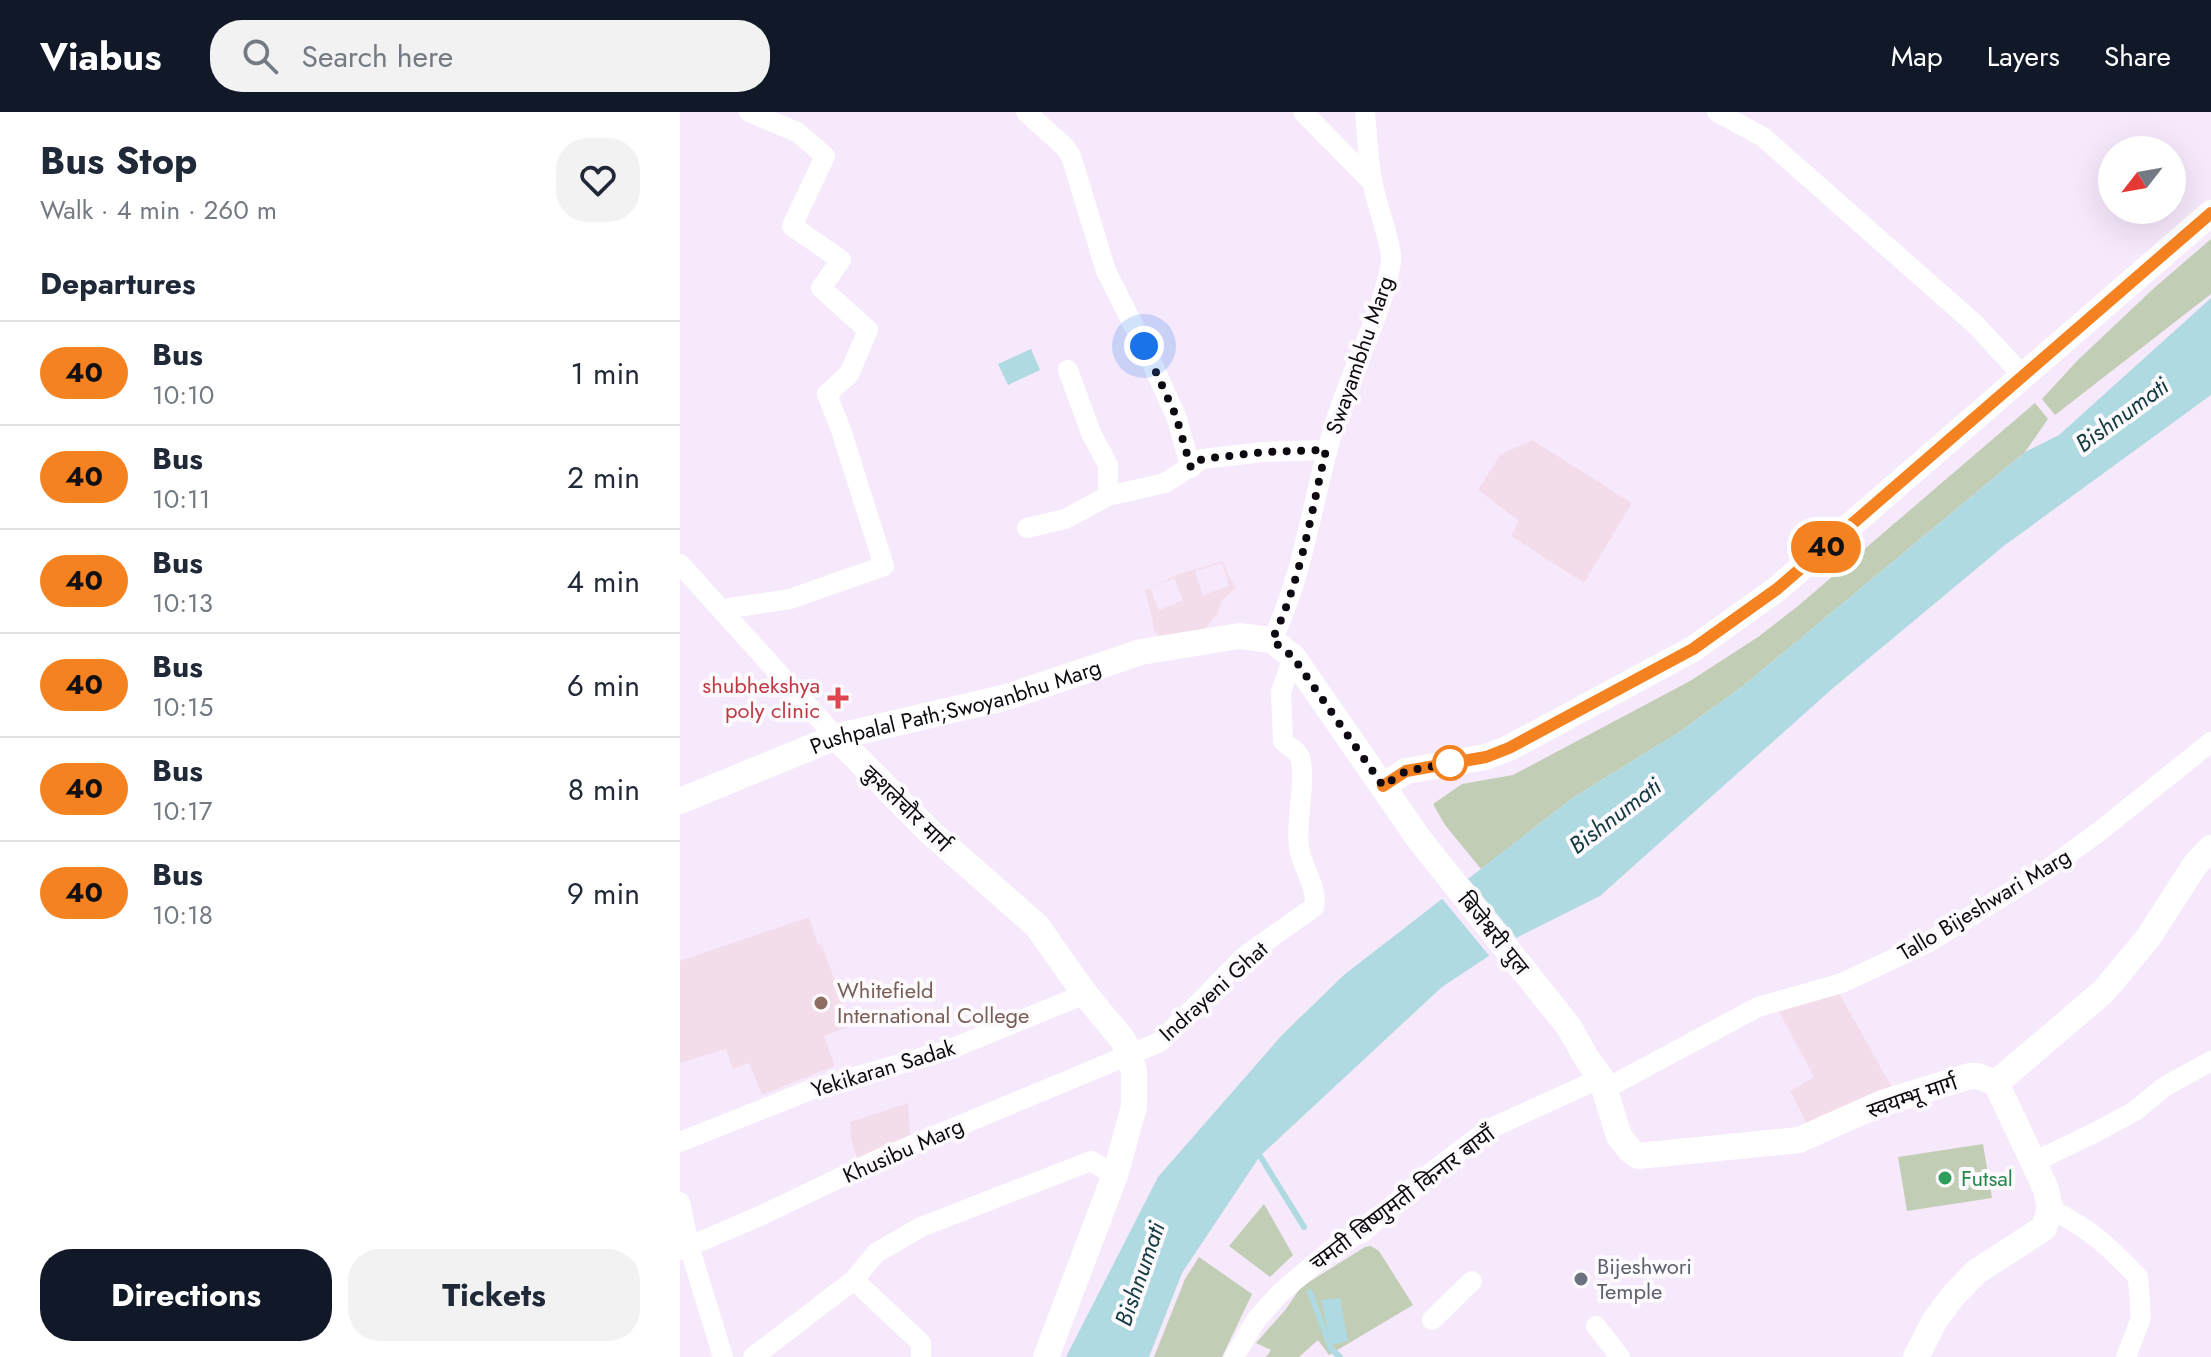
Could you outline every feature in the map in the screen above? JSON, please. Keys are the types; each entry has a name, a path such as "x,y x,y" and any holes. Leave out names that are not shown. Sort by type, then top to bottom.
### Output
{"main road":[{"path":"1383,786 1406,771 1486,757 1509,748 1693,649 1777,589 2211,213"},
{"name":"Pushpalal Path;Swoyanbhu Marg","path":"680,801 836,737 1007,697 1141,652 1239,636 1272,640"},
{"name":"बिजेश्वरी पुल","path":"1272,640 1293,657 1419,839 1569,1027"},
{"name":"कुशलेचौर मार्ग","path":"836,737 929,831 1037,926 1085,994 1123,1040 1129,1053"},
{"path":"1916,1357 1935,1320 1953,1296 1976,1272 2044,1228 2050,1209 2046,1189 1996,1083 2104,991 2148,938 2195,865 2211,848"},
{"name":"स्वयम्भू मार्ग","path":"1569,1027 1603,1083 1619,1136 1638,1156 1799,1140 1882,1103 1970,1076 1996,1083"},
{"path":"1046,1357 1115,1175 1134,1107 1134,1071 1129,1053"}],"street":[{"path":"723,612 730,608 790,599 884,566 827,394 849,374 868,330 821,288 841,260 792,226 825,156 797,132 749,112"},
{"path":"1026,112 1071,156 1106,271 1176,416 1191,468"},
{"path":"1303,112 1372,182"},
{"name":"Swayambhu Marg","path":"1272,640 1283,619 1326,450 1346,388 1375,316 1392,258 1372,182 1365,112"},
{"path":"1717,112 1763,137 1976,325 2023,376"},
{"path":"1068,370 1091,433 1108,465 1108,496"},
{"path":"1027,528 1065,519 1108,496 1165,483 1202,459 1264,452 1326,450"},
{"name":"कुशलेचौर मार्ग","path":"680,564 836,737"},
{"name":"Indrayeni Ghat","path":"1129,1053 1160,1042 1245,956 1314,907 1316,899 1299,851 1297,833 1302,769 1300,755 1283,741 1281,692 1293,657"},
{"name":"Tallo Bijeshwari Marg","path":"1603,1083 1758,1007 1842,983 1927,943 2049,868 2211,742"},
{"name":"Yekikaran Sadak","path":"681,1139 813,1089 948,1050 1085,994"},
{"name":"Khusibu Marg","path":"684,1248 760,1216 879,1159 1129,1053"},
{"path":"2027,1150 2036,1161 2084,1138 2135,1111 2164,1087 2211,1061"},
{"name":"चमती बिष्णुमती किनार बायाँ","path":"1234,1357 1256,1320 1280,1293 1342,1241 1363,1232 1418,1183 1487,1130 1603,1083"},
{"path":"753,1357 854,1280 876,1253 921,1227 1091,1161 1115,1175"},
{"path":"680,1202 684,1248 723,1357"},
{"path":"2050,1209 2094,1233 2138,1277 2141,1318 2126,1357"},
{"path":"854,1280 921,1343 921,1357"},
{"path":"1432,1320 1472,1281"},
{"path":"1596,1326 1620,1357"}],"shaded area":[{"path":"2211,239 2211,294 2055,415 2042,399 2078,360"},
{"path":"2035,403 2048,419 2025,452 1743,686 1678,733 1574,797 1481,869 1445,825 1433,804 1462,784 1513,775 1690,681 1758,637"},
{"path":"1532,440 1632,503 1584,583 1511,536 1519,521 1478,490 1500,455"},
{"path":"1223,561 1236,587 1222,600 1218,613 1201,633 1164,640 1154,631 1145,590 1179,574","holes":["1222,563 1229,586 1203,595 1195,571","1174,578 1183,600 1159,610 1150,588"]},
{"path":"809,917 851,1026 824,1036 835,1066 762,1095 749,1063 733,1069 726,1049 680,1063 680,961"},
{"path":"1839,993 1894,1091 1807,1124 1790,1091 1814,1077 1778,1010"},
{"path":"908,1103 913,1137 860,1165 851,1140 850,1122"},
{"name":"Futsal","path":"1983,1144 1992,1198 1907,1211 1898,1157"},
{"path":"1264,1204 1293,1255 1270,1277 1229,1246"},
{"path":"1371,1246 1379,1251 1413,1305 1329,1355 1318,1340 1299,1357 1266,1357 1271,1350 1256,1343 1301,1287"},
{"path":"1199,1257 1252,1294 1222,1357 1154,1357 1185,1279"}],"water":[{"name":"Bishnumati","path":"2211,298 2211,395 2005,545 1832,689 1600,896 1516,938 1442,987 1260,1156 1182,1273 1149,1357 1066,1357 1158,1177 1282,1035 1345,974 1574,797 1678,733 1743,686 2025,452 2059,435"},
{"path":"1031,349 1040,370 1008,385 998,364"},
{"path":"1340,1298 1348,1341 1331,1345 1321,1300"}],"pier":[{"path":"1466,876 1519,941 1492,959 1440,896"}],"waterway":[{"path":"1260,1156 1304,1227"},
{"path":"1310,1292 1331,1349 1340,1357"}],"bus line":[{"name":"40","path":"1383,786 1406,771 1486,757 1509,748 1693,649 1733,623 1777,589 2211,213"}],"place":[{"name":"shubhekshya poly clinic","path":"838,698"},
{"name":"Whitefield International College","path":"821,1003"},
{"name":"Futsal","path":"1945,1178"},
{"name":"Bijeshwori Temple","path":"1581,1279"}],"route":[{"path":"1144,346 1176,416 1191,468 1202,459 1264,452 1326,450 1283,619 1272,640 1293,657 1383,786 1406,771 1464,761 1450,763"}]}
